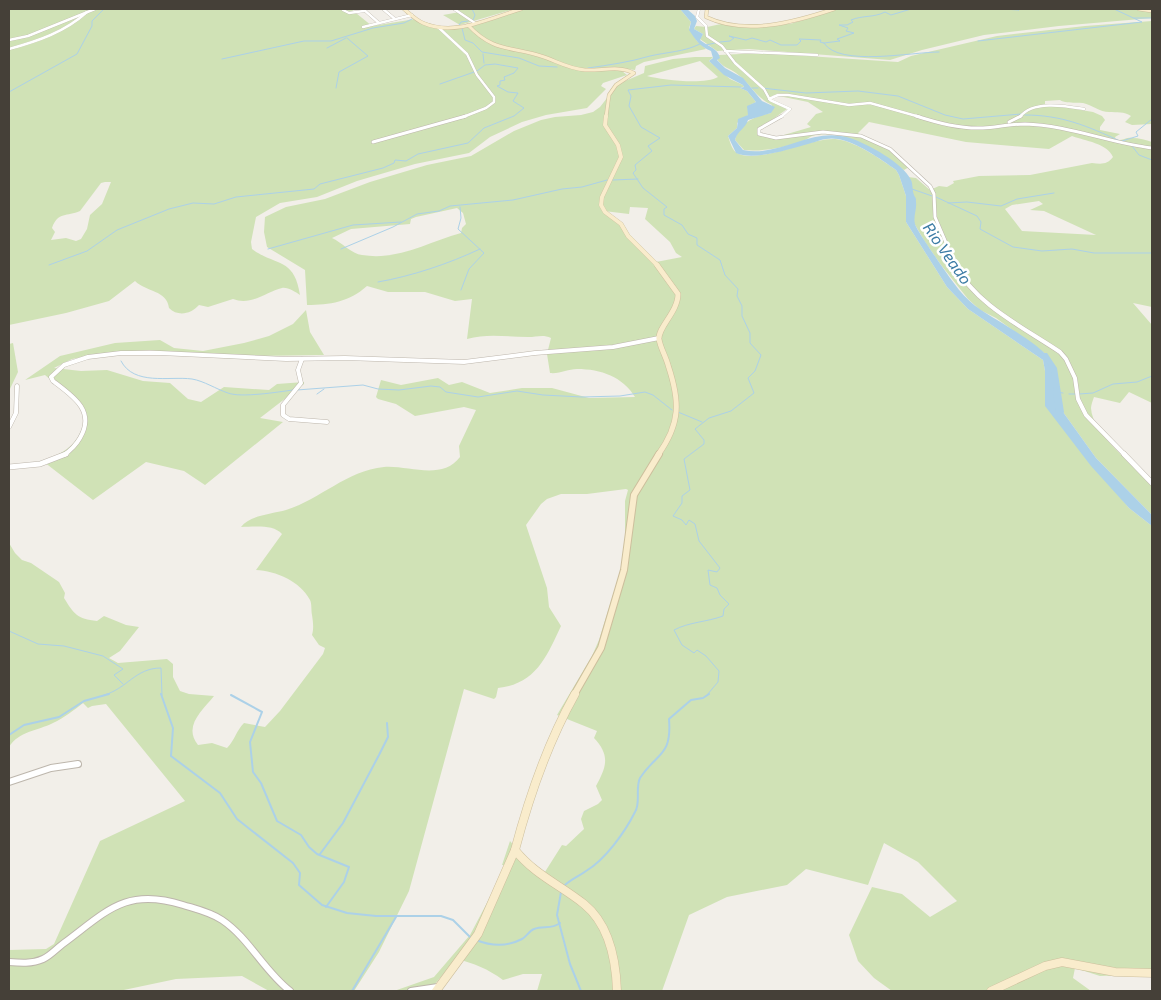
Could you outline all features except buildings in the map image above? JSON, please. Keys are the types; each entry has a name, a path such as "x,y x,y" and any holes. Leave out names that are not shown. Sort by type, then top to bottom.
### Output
{"street":[{"path":"9,40 28,36 95,9"},
{"path":"383,9 395,19"},
{"path":"404,9 424,23 438,27 468,25 521,9"},
{"path":"454,9 475,23"},
{"path":"699,9 697,17 706,28 706,36 721,45 735,63 764,90 769,98 790,110 778,120 759,129 758,132 761,135 780,138 810,132 858,135 887,147 911,167 932,189 935,217 950,255 962,278 1000,312 1060,352 1071,369 1078,399 1086,415 1152,483"},
{"path":"707,9 706,17 712,21 728,24 789,23 834,9"},
{"path":"1139,9 1152,11"},
{"path":"343,10 348,13 363,10 379,23"},
{"path":"9,49 38,41 74,24 88,11"},
{"path":"363,26 412,15"},
{"path":"411,991 437,989 478,934 515,850 524,815 561,719 601,648 624,570 634,495 638,485 673,432 678,405 672,378 659,338 663,328 676,309 678,298 676,289 662,270 628,236 621,224 603,209 600,203 621,157 618,145 605,125 608,95 614,88 634,76 634,73 623,69 576,69 540,56 499,48 479,39 468,25"},
{"path":"373,142 462,117 485,109 494,102 492,94 477,75 468,54 438,27"},
{"path":"725,50 817,54"},
{"path":"769,98 778,95 788,95 849,105 870,102 950,126 981,128 1025,124 1082,133 1126,145 1152,148"},
{"path":"1004,125 1021,118 1022,114 1042,105 1084,109"},
{"path":"9,467 30,466 50,462 71,450 81,438 86,426 85,414 75,398 51,378 56,368 67,363 99,355 142,352 302,359 355,358 469,362 521,354 640,344 659,338"},
{"path":"302,359 298,368 301,382 283,404 283,415 292,419 327,422"},
{"path":"9,428 16,415 18,401 17,386"},
{"path":"9,782 50,768 78,764"},
{"path":"515,850 538,875 585,904 597,917 607,937 612,955 617,991"},
{"path":"9,962 29,963 43,959 81,928 118,904 132,898 152,898 166,900 205,912 222,920 238,934 276,980 290,991"},
{"path":"991,991 1054,963 1073,964 1115,972 1152,973"}],"green space":[{"path":"9,9 351,9 372,26 415,19 441,27 466,25 521,9 680,9 691,22 689,28 697,41 706,49 644,62 636,66 635,70 618,68 627,75 603,83 601,86 606,89 587,108 546,115 522,122 490,137 469,153 415,164 357,181 317,197 280,203 256,217 251,242 252,249 289,268 297,283 300,295 289,289 282,288 252,300 240,301 233,299 208,307 199,305 188,312 176,313 169,308 167,302 160,294 135,281 109,301 66,313 9,325","holes":["111,182 102,204 90,215 87,229 81,239 76,241 66,238 51,240 55,232 52,228 57,219 63,215 80,211 101,183"]},
{"path":"456,9 514,9 460,25 443,15 460,12"},
{"path":"837,9 1135,9 1152,11 1152,18 984,35 890,60 749,49 717,51 700,39 703,34 694,29 696,26 707,27 721,24 790,24"},
{"path":"1152,21 1152,124 1132,125 1125,122 1131,116 1128,114 1106,112 1083,103 1060,100 1045,101 1045,104 1093,112 1102,116 1105,120 1100,130 1120,134 1115,137 1116,140 1135,138 1152,142 1152,307 1133,303 1152,325 1152,403 1129,392 1120,403 1094,397 1091,408 1093,418 1106,439 1152,484 1152,515 1096,458 1058,405 1054,396 1053,365 1047,355 996,318 980,310 968,299 941,265 914,223 913,195 908,177 916,178 930,190 939,186 947,187 954,183 953,181 979,176 1030,175 1092,163 1104,163 1113,157 1110,152 1095,143 1072,136 1049,149 966,142 869,122 858,133 860,136 886,148 909,167 904,170 873,149 849,138 836,135 812,136 806,140 783,147 744,150 735,140 740,129 754,118 771,113 772,105 766,102 741,77 723,66 717,59 719,55 762,53 898,62 911,56 997,36","holes":["774,95 808,102 823,112 816,114 807,124 811,127 777,137 762,135 758,130 787,109 770,100","1039,201 1043,204 1030,210 1044,211 1096,235 1022,231 1005,209 1012,205"]},
{"path":"713,57 709,61 730,79 745,86 740,88 747,91 756,102 750,105 748,115 737,123 737,128 728,136 732,148 737,153 746,156 757,156 813,142 835,139 858,146 896,170 906,196 906,222 947,287 968,309 1043,360 1046,406 1129,508 1152,526 1152,974 1100,976 1075,968 1073,978 1091,991 892,991 874,978 858,961 849,935 872,887 902,894 930,917 957,901 918,862 884,843 868,885 806,869 787,885 727,897 689,915 662,991 537,991 542,974 523,974 503,980 481,967 456,959 429,991 394,991 434,977 470,935 507,865 502,865 510,841 543,875 562,845 566,846 584,829 581,819 584,811 602,800 596,786 603,772 605,755 594,738 597,731 557,715 592,656 599,640 621,569 625,539 625,501 628,490 626,489 587,494 561,494 547,499 541,504 526,525 547,588 549,607 561,626 545,658 531,675 522,681 498,688 494,699 464,689 409,891 379,952 354,991 269,991 242,976 176,979 119,991 9,991 9,950 46,949 54,944 100,841 185,801 106,704 88,708 83,703 57,721 23,734 9,747 9,543 22,560 31,563 59,582 65,593 64,598 80,617 97,621 104,616 126,625 139,627 120,651 109,658 118,663 167,659 173,664 173,677 180,691 189,694 214,696 193,725 192,731 198,745 212,743 227,748 244,723 265,727 280,711 323,654 325,648 319,645 312,635 311,603 306,593 287,578 271,572 256,570 282,534 268,527 241,527 256,517 299,505 346,479 370,470 393,467 434,470 453,464 460,457 459,446 476,410 464,407 415,416 396,404 376,397 381,380 401,385 438,378 449,385 462,382 490,393 522,388 552,388 589,398 635,397 618,379 603,373 577,369 550,373 547,354 551,338 543,336 490,336 467,339 472,299 455,301 425,292 388,292 367,286 353,296 339,302 307,305 305,270 267,247 264,232 265,217 286,207 325,199 370,182 427,165 471,156 514,131 541,120 593,112 600,107 618,84 644,73 645,66 673,59","holes":["700,61 718,77 704,81 694,81 647,76","630,207 648,208 645,219 670,242 676,253 682,257 656,262 604,211 629,214","457,208 463,213 466,224 462,228 461,233 413,250 388,255 358,254 332,238 351,229 410,224 411,219"]},
{"path":"306,310 310,332 324,355 251,356 235,359 150,350 113,352 72,359 54,368 81,371 107,370 143,381 170,383 188,399 201,402 224,387 269,390 277,384 304,382 304,384 260,418 283,422 205,485 184,471 146,462 93,500 44,462 72,445 80,434 85,416 79,404 45,375 25,380 60,356 115,343 160,340 174,348 203,351 269,336 293,324"},
{"path":"13,343 18,372 9,391 9,344"}],"water":[{"path":"680,9 687,9 695,16 697,21 694,29 703,34 700,40 717,52 720,58 717,60 725,68 743,78 762,101 775,107 771,113 748,120 735,140 743,150 770,150 822,136 836,135 850,138 875,149 901,167 912,182 913,193 916,198 915,224 945,271 969,301 1027,339 1049,358 1054,368 1058,405 1096,458 1152,515 1152,526 1129,508 1091,466 1045,406 1045,371 1043,360 968,309 947,287 906,222 906,196 896,170 860,147 834,139 762,155 752,156 736,153 728,136 737,128 738,119 748,115 747,106 756,102 747,91 740,88 744,87 743,85 724,75 709,61 713,58 711,51 693,37 689,30 691,22"}],"waterway":[{"path":"9,92 77,54 92,26 92,21 104,9"},
{"path":"472,9 475,15 473,20"},
{"path":"824,43 840,41 837,39 854,33 846,31 848,28 839,25 847,25 853,22 851,20 885,12 891,15 911,9"},
{"path":"1003,9 1019,10 1017,9"},
{"path":"978,41 1142,22 1114,9"},
{"path":"1134,18 1152,18"},
{"path":"222,59 304,41 331,41 373,28 404,23 412,19"},
{"path":"459,25 461,22 468,21"},
{"path":"462,28 465,40 473,43 482,52 519,58 539,66 557,67"},
{"path":"720,42 730,41 734,38 729,36 746,40 752,38 766,42 770,40 781,45 797,45 801,41 799,39 821,40 820,42 824,43"},
{"path":"327,48 346,38"},
{"path":"336,88 339,72 368,56 347,38"},
{"path":"706,45 715,43"},
{"path":"824,43 832,50 844,55 877,56 939,52"},
{"path":"588,68 682,50 700,44"},
{"path":"483,54 484,63"},
{"path":"49,265 87,251 117,230 169,209 193,203 214,204 236,197 314,189 320,184 383,168 394,163 395,160 406,161 418,154 468,143 484,128 514,116 524,108 513,101 518,93 508,92 497,86 500,85 500,81 505,80 504,77 514,73 518,68 495,64 485,65 477,71 440,84"},
{"path":"637,179 633,173 636,170 635,165 652,151 648,146 660,138 641,127 629,106 631,96 628,90 671,85 741,87"},
{"path":"752,88 758,88"},
{"path":"762,88 806,93 858,91 898,96 945,115 963,119 1021,114"},
{"path":"1025,115 1051,117 1074,122 1120,141"},
{"path":"1122,141 1138,136 1136,132 1152,119"},
{"path":"1132,146 1139,155 1152,160"},
{"path":"613,180 637,179"},
{"path":"637,179 643,188 667,207 664,209 664,215 682,225 688,234 697,238 697,245 720,260 725,275 738,289 737,296 742,306 742,316 750,333 750,343 761,355 755,371 748,378 754,393 731,411 709,418 695,429 704,440 704,444 684,459 690,490 682,496 682,503 673,516 682,520 686,525 689,520 695,524 699,541 720,568 717,572 708,570 710,585 717,588 720,595 729,604 724,609 723,616 686,625 674,630 682,645 694,653 697,650 706,656 719,671 718,682 707,695"},
{"path":"341,249 393,227 417,214 439,211 450,206 513,200 562,189 582,187 607,180"},
{"path":"912,189 932,196"},
{"path":"949,203 967,202 1001,206 1017,199 1054,193"},
{"path":"936,197 949,203"},
{"path":"949,203 977,216 981,222 980,229 1013,247 1042,251 1072,249 1094,253 1152,253"},
{"path":"460,207 461,218 458,229 480,249"},
{"path":"268,249 353,225 401,222"},
{"path":"378,282 430,269 480,249"},
{"path":"461,290 469,269 484,253 480,249"},
{"name":"Rio Veado","path":"1044,355 1050,361 1055,375 1060,412"},
{"path":"121,361 127,369 143,377 192,379 234,394 260,394 293,390"},
{"path":"1079,394 1093,393 1113,384 1137,382 1152,376"},
{"path":"297,390 363,385 378,389 399,390 431,386 440,387 446,392 478,397 517,391 543,395 582,397 620,396 645,392 653,395 672,410"},
{"path":"317,394 324,389"},
{"name":"Rio Veado","path":"1056,392 1063,393"},
{"path":"1069,394 1075,394"},
{"path":"678,412 702,422"},
{"path":"9,631 38,644 64,646 103,656 123,669 114,675 123,684"},
{"path":"104,695 119,688 144,671 161,668 162,695"},
{"path":"9,735 24,725 59,717 84,701 109,694"},
{"path":"161,694 173,728 171,756 220,793 237,819 293,863 300,873 299,885 322,905 326,906"},
{"path":"564,886 600,860 626,828 637,808 640,778 666,748 669,719 691,700 703,698 709,694"},
{"path":"231,695 262,712 250,742 253,772 261,783 277,821 301,835 309,847 317,854 349,867 344,882 326,906"},
{"path":"320,854 343,823 379,755 388,737 387,723"},
{"path":"559,923 557,915 561,892"},
{"path":"326,906 347,913 376,916 441,916 453,920 470,937"},
{"path":"352,991 396,917"},
{"path":"476,940 487,944 511,943 522,939 534,929 559,923"},
{"path":"559,923 570,964 581,991"}]}
